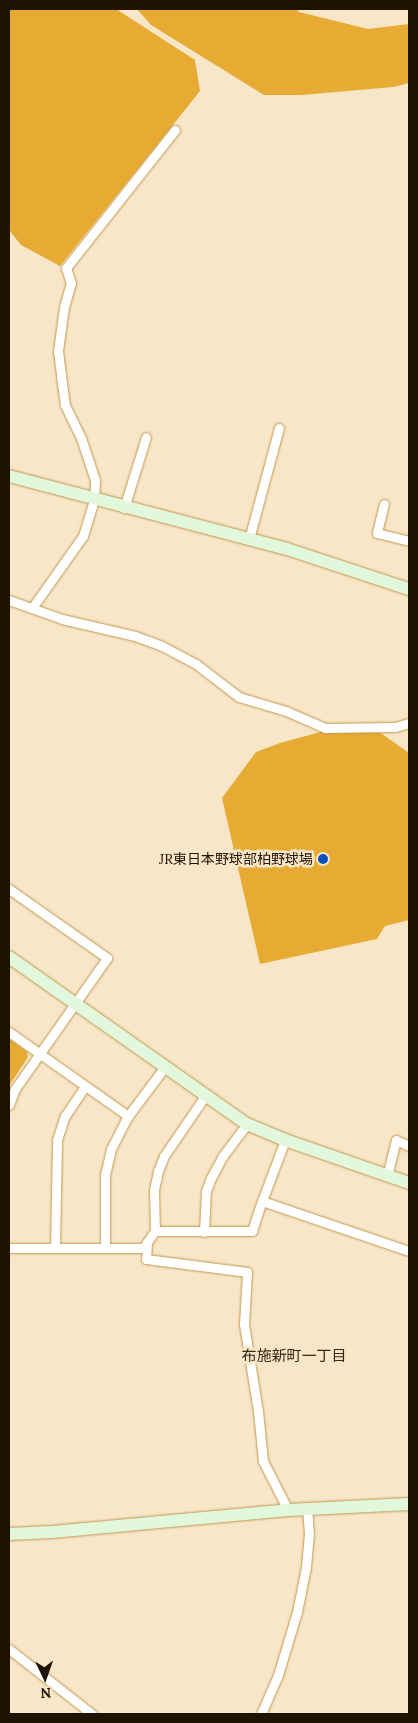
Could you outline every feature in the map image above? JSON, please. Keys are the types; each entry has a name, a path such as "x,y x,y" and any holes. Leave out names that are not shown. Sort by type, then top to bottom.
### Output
{"street":[{"path":"32,608 83,536 94,500 95,480 82,438 65,405 58,351 64,307 71,284 66,268 175,130"},
{"path":"249,539 279,428"},
{"path":"124,508 146,437"},
{"path":"9,476 124,508 249,539 409,589"},
{"path":"384,504 377,533 409,541"},
{"path":"9,600 160,645 196,664 239,697 286,711 325,728 395,727 409,723"},
{"path":"9,889 106,958 15,1089 9,1105"},
{"path":"9,957 164,1068 247,1124 285,1140 409,1183"},
{"path":"9,1032 128,1116"},
{"path":"105,1248 107,1164 117,1133 164,1068"},
{"path":"55,1248 57,1140 64,1116 85,1086"},
{"path":"9,1248 143,1248 155,1231 154,1190 158,1170 164,1156 205,1096"},
{"path":"204,1232 206,1191 211,1178 222,1157 247,1124"},
{"path":"155,1231 252,1231 285,1140"},
{"path":"386,1176 396,1140 409,1146"},
{"path":"262,1201 409,1251"},
{"path":"147,1242 146,1259 247,1272 244,1324 258,1412 263,1461 288,1510"},
{"path":"9,1534 52,1532 288,1510 409,1504"},
{"path":"261,1714 278,1675 297,1612 306,1567 309,1535 308,1509"},
{"path":"9,1649 92,1714"}],"shaded area":[{"path":"9,9 116,9 195,60 200,91 60,266 21,245 9,230"},
{"path":"137,9 296,9 299,12 368,29 409,24 409,83 393,87 302,95 264,95 151,25"},
{"name":"JR東日本野球部柏野球場","path":"335,728 375,729 409,753 409,920 385,926 377,939 260,964 222,798 256,752 280,743"},
{"path":"9,1038 27,1052 28,1057 9,1086"}],"place":[{"name":"JR東日本野球部柏野球場","path":"323,859"}],"district":[{"name":"布施新町一丁目","path":"294,1356"}]}
